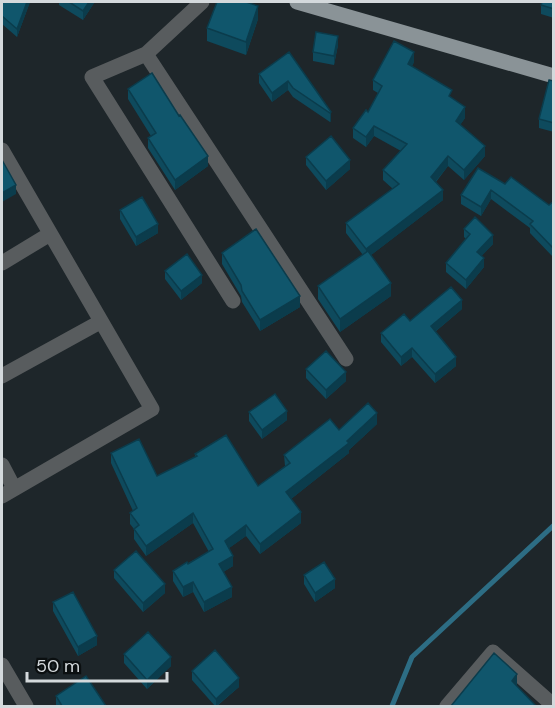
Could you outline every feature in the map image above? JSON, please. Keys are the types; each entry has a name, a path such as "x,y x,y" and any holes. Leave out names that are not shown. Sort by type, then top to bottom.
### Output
{"main road":[{"path":"297,2 554,76"}],"street":[{"path":"202,2 146,54 92,78 233,301"},
{"path":"146,54 346,359"},
{"path":"2,150 152,409 8,492 2,465"},
{"path":"2,262 50,234"},
{"path":"2,376 100,322"},
{"path":"447,706 493,652 554,706"},
{"path":"2,665 26,706"}],"building":[{"path":"2,2 27,2 17,29 2,16"},
{"path":"69,2 89,2 83,11"},
{"path":"217,2 246,2 258,6 246,42 207,28"},
{"path":"542,2 554,2 554,9 541,5"},
{"path":"316,32 338,36 334,56 313,52"},
{"path":"394,41 414,52 408,64 452,90 449,96 465,107 456,121 485,146 464,170 448,156 431,177 443,190 366,249 346,223 399,184 383,170 407,144 374,126 366,137 353,128 366,110 368,112 382,86 373,80"},
{"path":"289,52 330,113 293,88 288,81 272,93 259,74"},
{"path":"152,73 208,156 175,180 148,138 156,133 128,89"},
{"path":"549,80 554,81 554,123 539,119"},
{"path":"331,136 350,160 326,181 306,157"},
{"path":"2,160 16,185 2,193"},
{"path":"478,168 505,184 511,177 549,205 554,201 554,248 530,224 533,221 491,190 481,207 461,195"},
{"path":"142,197 158,224 136,237 120,210"},
{"path":"475,217 493,235 477,252 484,258 466,280 446,263 470,234 464,229"},
{"path":"256,229 300,296 260,320 222,253"},
{"path":"368,251 391,283 340,319 318,286"},
{"path":"187,254 202,275 181,291 165,271"},
{"path":"451,287 462,300 431,326 456,357 435,374 412,348 401,357 381,333 404,314 410,321"},
{"path":"326,351 346,372 326,390 306,369"},
{"path":"275,394 287,411 262,430 249,412"},
{"path":"368,403 377,413 347,441 349,443 286,492 301,512 260,544 246,525 225,541 233,556 219,564 232,587 204,602 193,582 183,587 173,571 213,549 193,513 146,546 134,529 139,525 130,513 137,508 111,453 139,439 157,476 197,456 195,454 226,435 258,486 290,463 284,455 330,419 339,430"},
{"path":"136,551 165,584 143,603 114,570"},
{"path":"324,562 335,579 315,593 304,575"},
{"path":"73,592 97,636 78,647 53,602"},
{"path":"148,632 171,657 147,680 124,654"},
{"path":"215,650 239,678 216,699 192,671"},
{"path":"494,653 517,674 512,681 536,706 451,706"},
{"path":"86,676 106,706 62,706 56,696"}],"waterway":[{"path":"392,706 412,657 554,525"}]}
